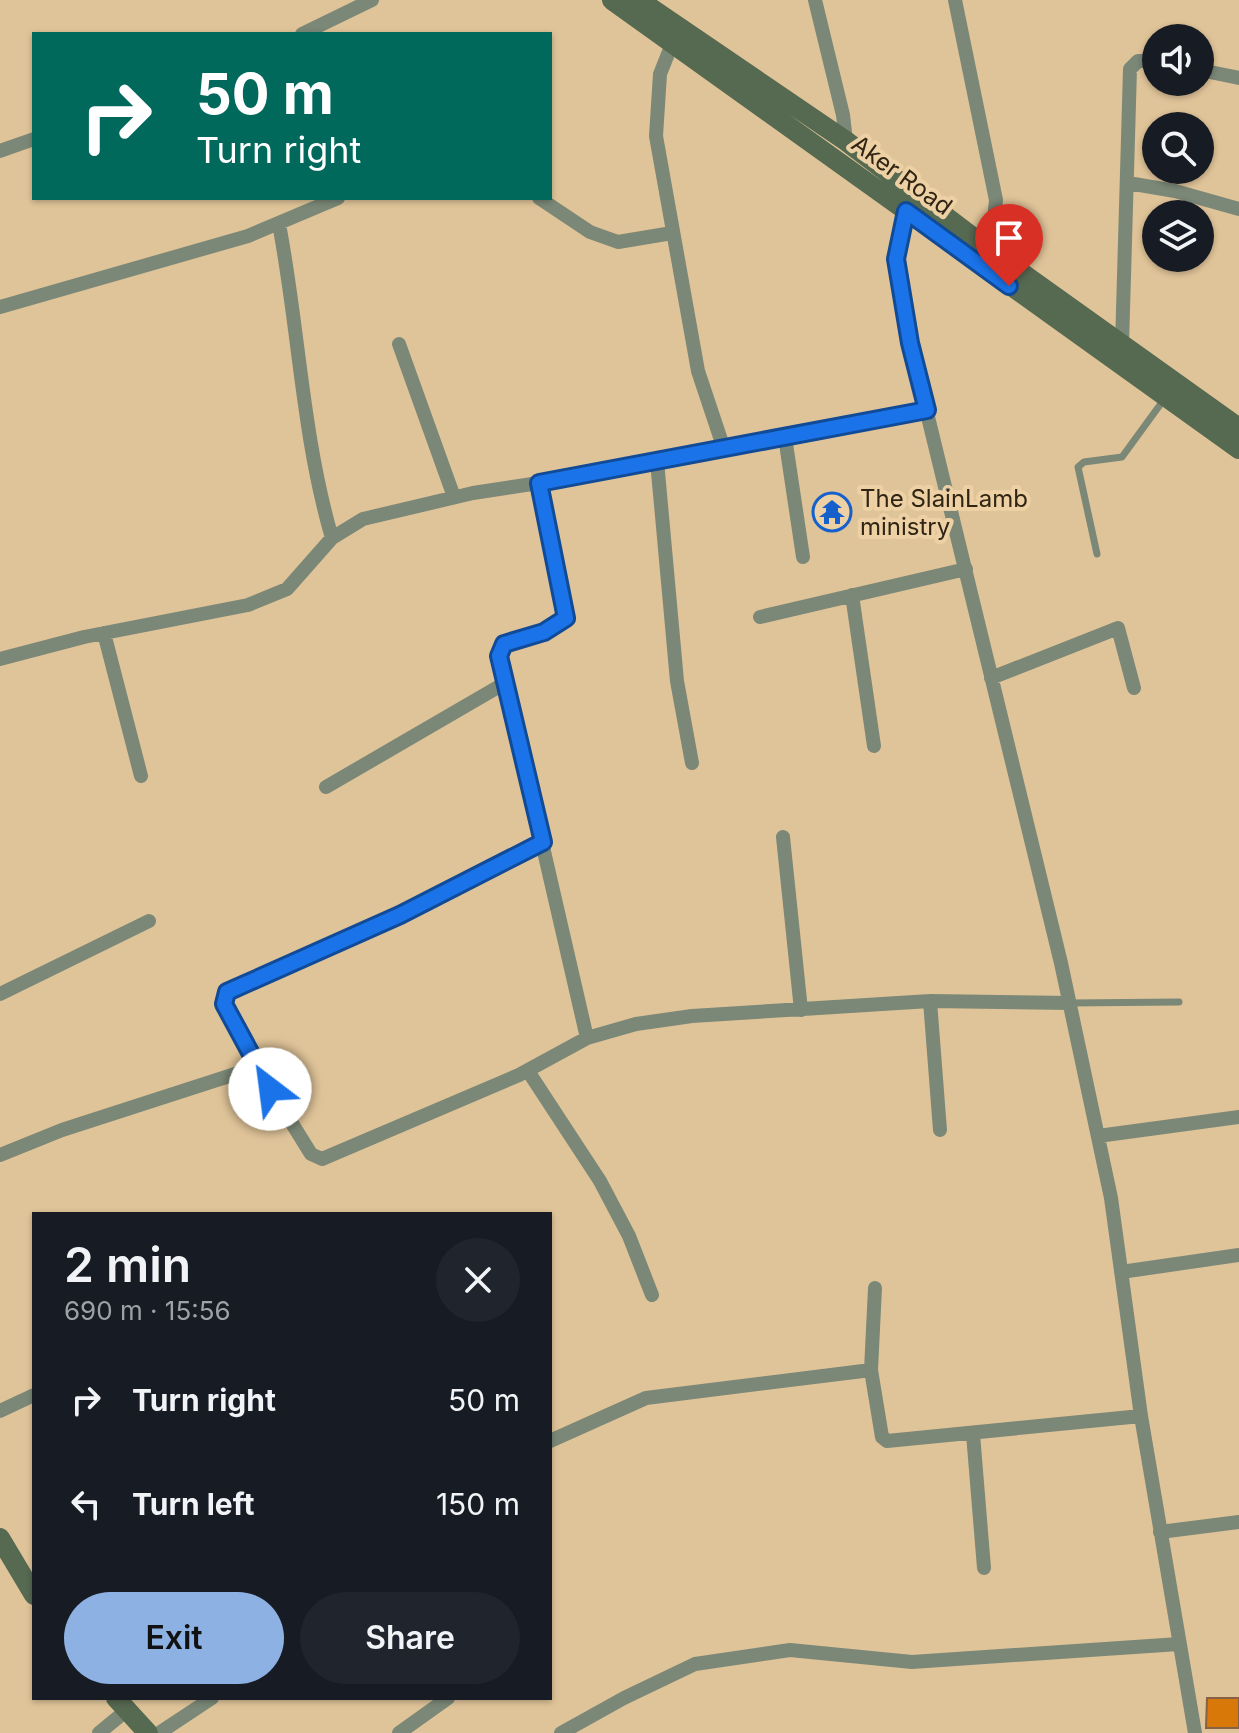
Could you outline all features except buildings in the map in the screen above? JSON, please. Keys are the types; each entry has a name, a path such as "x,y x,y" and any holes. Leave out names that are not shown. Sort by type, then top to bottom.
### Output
{"street":[{"path":"306,32 372,0"},
{"name":"Aker Road","path":"612,0 1166,396 1192,404 1239,428"},
{"name":"Aker Road","path":"639,0 846,141 1122,345 1192,404 1239,449"},
{"path":"815,0 843,115 846,141"},
{"path":"955,0 996,200 991,251"},
{"path":"331,21 340,32"},
{"path":"672,44 660,74 656,136 698,371 724,449"},
{"path":"1122,345 1130,69 1142,61"},
{"path":"1214,73 1239,78"},
{"path":"0,151 32,140"},
{"path":"1128,183 1175,191 1239,209"},
{"path":"0,307 139,269 279,224 333,200"},
{"path":"542,200 590,232 618,242 672,233"},
{"path":"906,211 896,259 910,343 1070,1003 1098,1136 1141,1416 1195,1733"},
{"path":"279,224 292,294 308,440 332,538"},
{"path":"399,344 454,497"},
{"path":"0,659 104,633 248,605 287,589 332,538 363,519 454,497 927,410"},
{"path":"785,437 803,557"},
{"path":"657,461 677,681 692,763"},
{"path":"539,483 566,618 544,632 504,644 499,656 587,1038"},
{"path":"760,617 966,569"},
{"path":"852,595 874,746"},
{"path":"991,678 1118,628 1134,688"},
{"path":"104,633 141,776"},
{"path":"326,787 505,683"},
{"path":"783,837 801,1010"},
{"path":"543,842 400,915 227,992 224,1004 257,1067 311,1154 322,1159 528,1071 587,1038 636,1024 692,1016 930,1001 1070,1003"},
{"path":"0,994 149,921"},
{"path":"930,1001 940,1130"},
{"path":"0,1155 62,1130 257,1067"},
{"path":"528,1071 600,1181 629,1236 652,1295"},
{"path":"1098,1136 1239,1117"},
{"path":"1121,1272 1239,1255"},
{"path":"875,1288 871,1370 884,1439 896,1442 1141,1416"},
{"path":"552,1440 646,1398 871,1370"},
{"path":"0,1411 32,1396"},
{"path":"973,1434 984,1568"},
{"path":"1160,1532 1239,1522"},
{"path":"0,1538 32,1592"},
{"path":"561,1733 695,1664 790,1650 912,1662 1179,1644"},
{"path":"159,1733 209,1700"},
{"path":"399,1733 445,1700"},
{"path":"99,1733 122,1704 148,1733"}],"lane":[{"path":"1097,554 1078,467 1084,462 1122,457 1166,396"},
{"path":"1070,1003 1179,1002"}],"place":[{"name":"The SlainLamb ministry","path":"832,512"}],"route":[{"path":"270,1089 224,1004 227,992 400,915 543,842 499,656 504,644 544,632 566,618 567,608 539,483 927,410 910,343 896,259 906,211 1009,286"}]}
